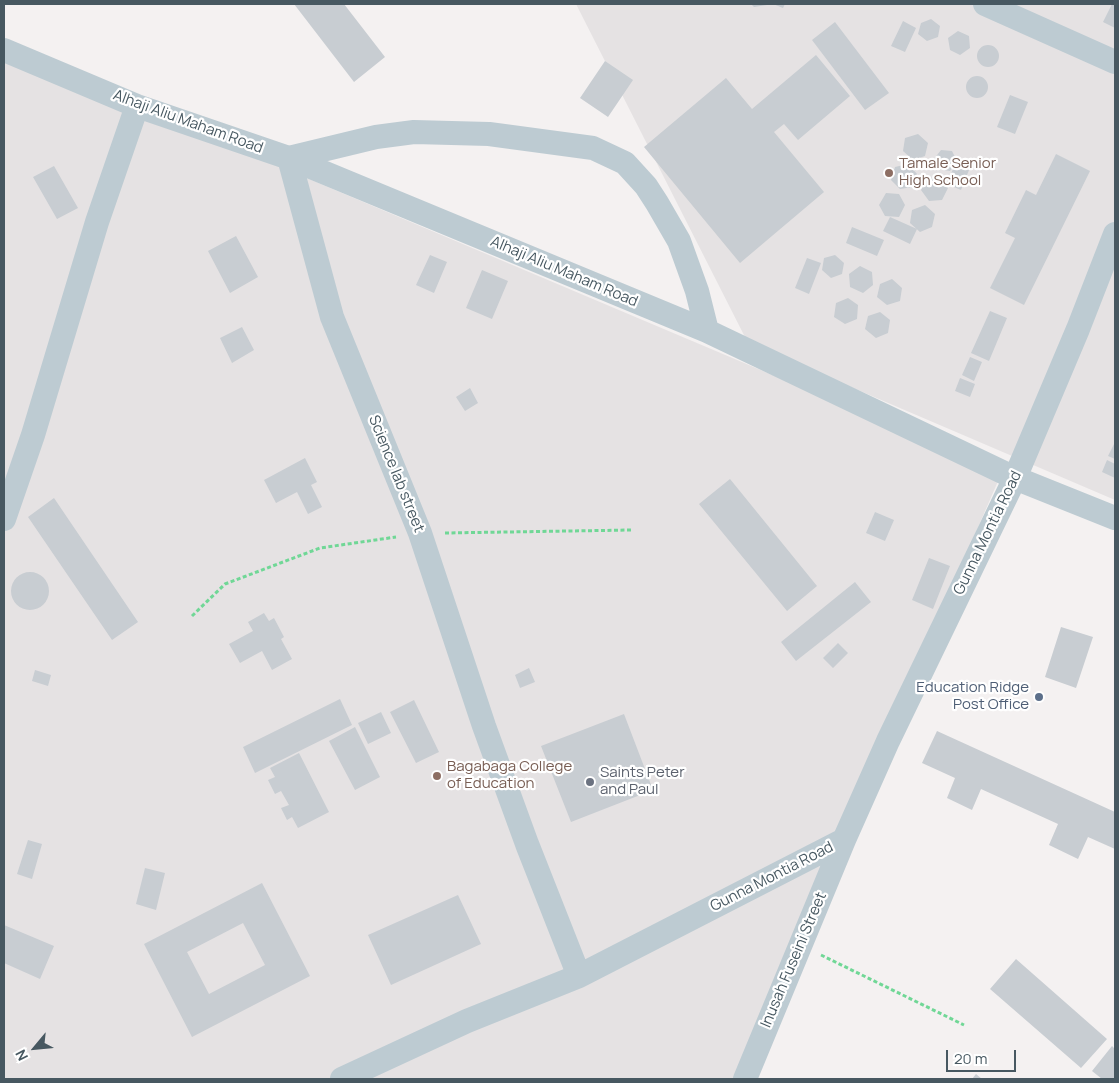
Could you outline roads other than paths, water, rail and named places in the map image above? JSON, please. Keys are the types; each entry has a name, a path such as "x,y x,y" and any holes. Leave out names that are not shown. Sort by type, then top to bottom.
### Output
{"street":[{"path":"985,4 1115,62"},
{"name":"Alhaji Aliu Maham Road","path":"4,50 137,106 289,158 707,331 1015,478 1115,518"},
{"path":"4,519 33,435 97,222 137,106"},
{"path":"289,158 376,137 414,132 489,134 593,148 625,163 646,186 658,203 679,241 697,291 707,331"},
{"name":"Science lab street","path":"289,158 332,317 420,533 507,790 579,976"},
{"name":"Gunna Montia Road","path":"342,1079 467,1021 579,976 844,840 888,740 1015,478 1078,329 1115,234"},
{"name":"Inusah Fuseini Street","path":"745,1079 844,840"}],"place":[{"name":"Tamale Senior High School","path":"889,173"},
{"name":"Education Ridge Post Office","path":"1039,697"},
{"name":"Bagabaga College of Education","path":"437,776"},
{"name":"Saints Peter and Paul","path":"590,782"}]}
